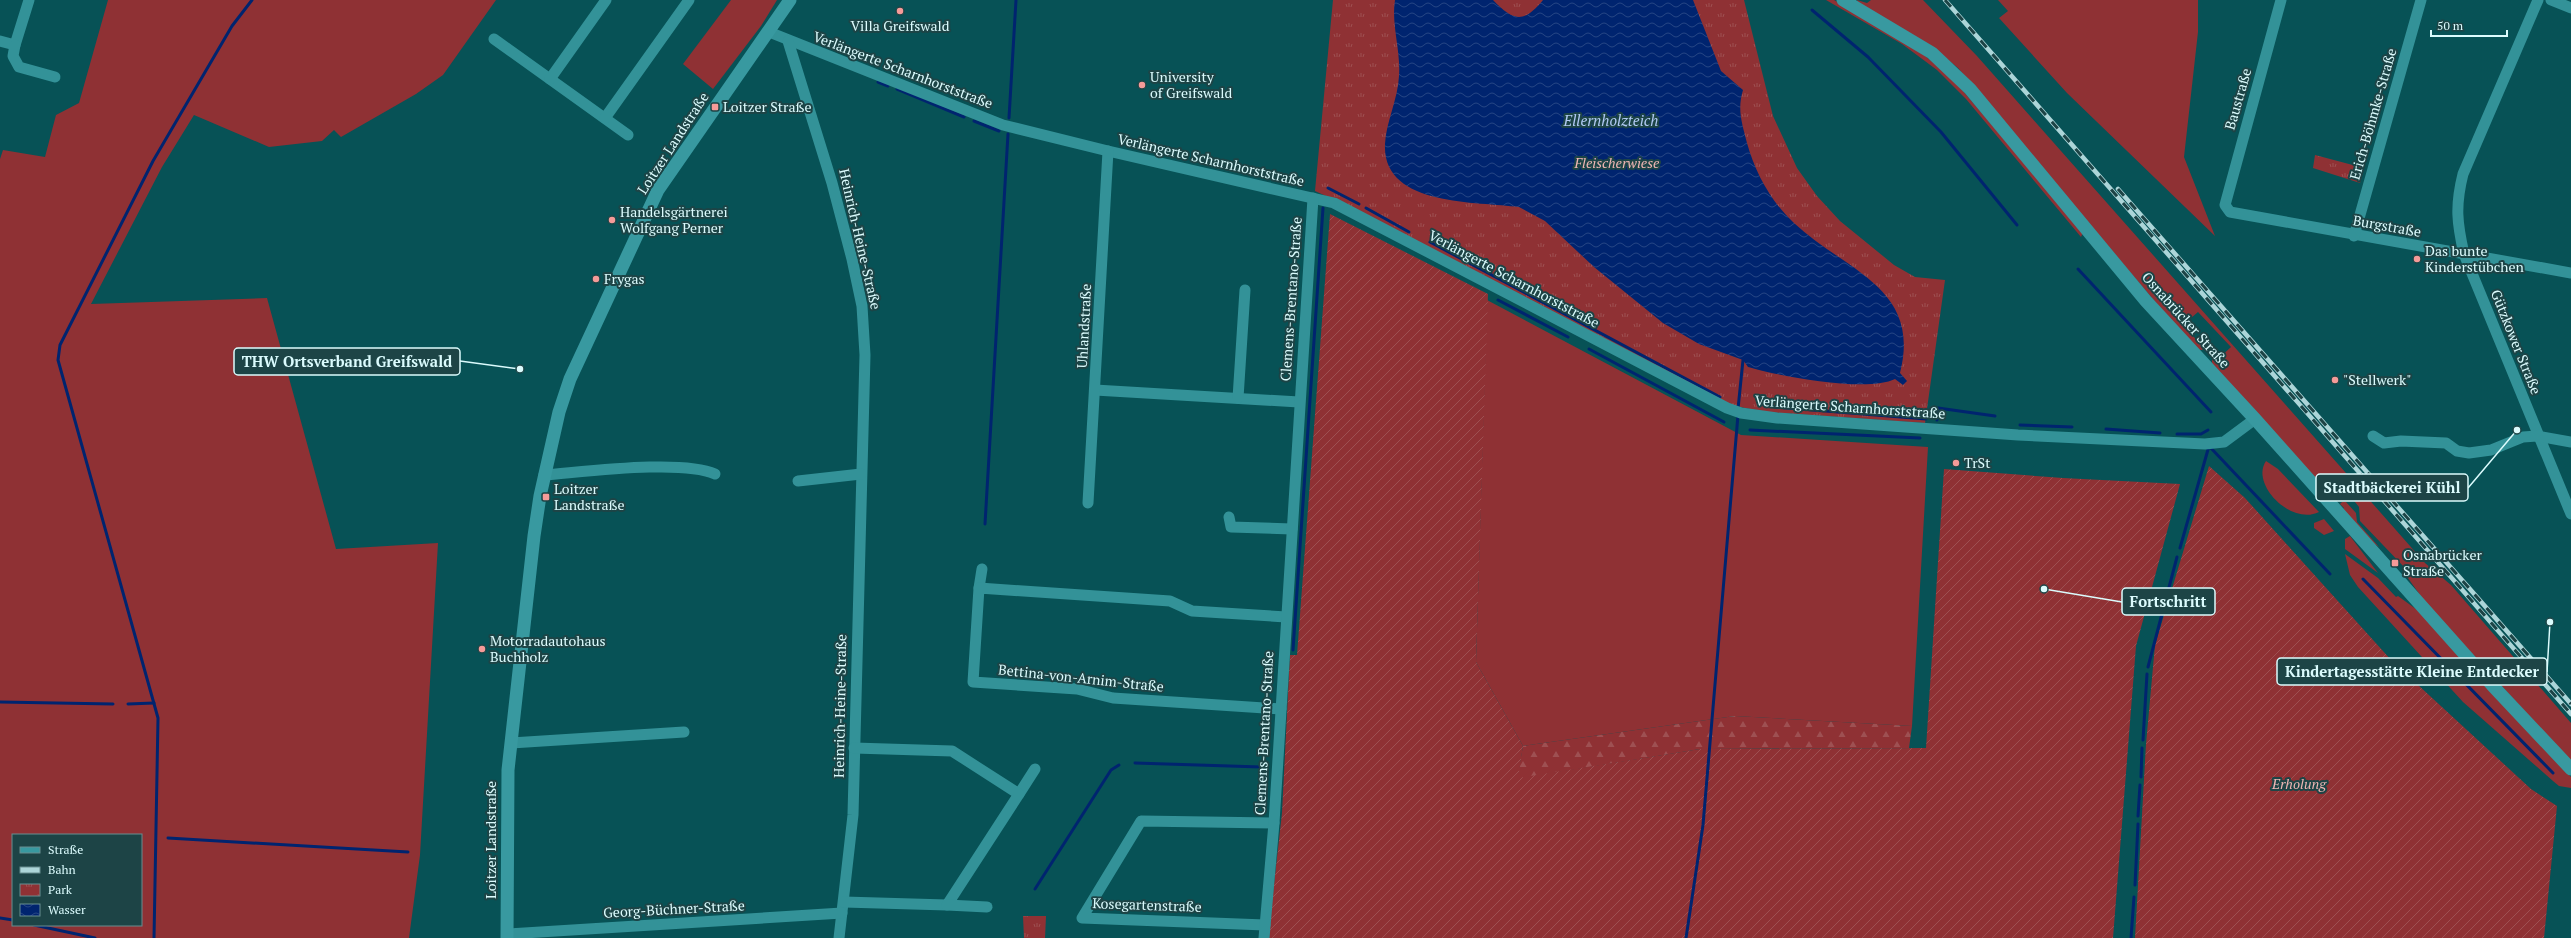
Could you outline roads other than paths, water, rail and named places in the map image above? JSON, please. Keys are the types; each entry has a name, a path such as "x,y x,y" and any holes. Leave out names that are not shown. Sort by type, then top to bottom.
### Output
{"main road":[{"path":"769,32 790,0"},
{"name":"Osnabrücker Straße","path":"1843,0 1917,42 1952,70 1982,103 2146,301 2255,419 2323,498 2492,685 2571,769"},
{"name":"Loitzer Landstraße","path":"507,936 506,796 511,742 534,536 544,475 559,412 570,379 658,190 769,32"}],"street":[{"path":"29,0 13,56 19,67 54,77"},
{"path":"550,79 606,0"},
{"path":"605,118 689,0"},
{"name":"Baustraße","path":"2225,205 2282,0"},
{"name":"Erich-Böhmke-Straße","path":"2354,236 2421,0"},
{"name":"Gützkower Straße","path":"2538,0 2463,174 2457,200 2456,213 2464,254 2537,436 2571,514"},
{"path":"2551,0 2571,8"},
{"name":"Verlängerte Scharnhorststraße","path":"769,32 788,41 1003,125 1108,151 1334,202 1738,412 1777,418 2018,435 2205,444 2224,442 2255,419"},
{"path":"494,39 628,134"},
{"path":"0,41 15,45"},
{"name":"Heinrich-Heine-Straße","path":"788,41 832,183 862,306 865,355 853,815 839,938"},
{"name":"Uhlandstraße","path":"1088,503 1108,151"},
{"name":"Clemens-Brentano-Straße","path":"1264,938 1274,823 1299,402 1313,198"},
{"name":"Burgstraße","path":"2225,205 2230,212 2354,236 2571,273"},
{"path":"1238,398 1245,290"},
{"name":"Clemens-Brentano-Straße","path":"1095,390 1299,402"},
{"path":"2373,436 2384,443 2446,443 2457,451 2469,453 2486,452 2523,437 2537,436 2571,442"},
{"path":"544,475 617,469 678,468 708,470 716,474"},
{"path":"798,481 861,474"},
{"path":"1229,517 1231,527 1292,530"},
{"name":"Bettina-von-Arnim-Straße","path":"982,569 973,682 1077,689 1112,698 1281,709"},
{"path":"980,588 1170,601 1192,611 1286,617"},
{"path":"511,742 684,732"},
{"path":"854,748 952,751 1019,794"},
{"path":"947,905 1035,769"},
{"name":"Kosegartenstraße","path":"1265,925 1082,918 1141,821 1274,823"},
{"path":"844,902 987,907"},
{"name":"Georg-Büchner-Straße","path":"507,936 842,914"}],"water":[{"name":"Ellernholzteich","path":"1395,0 1493,0 1507,13 1519,17 1530,13 1543,0 1693,0 1721,71 1743,90 1740,104 1742,123 1750,154 1759,176 1778,206 1794,223 1814,240 1856,269 1890,300 1900,320 1904,344 1900,373 1907,381 1903,385 1895,379 1882,383 1844,384 1780,375 1748,367 1743,360 1699,344 1663,323 1594,267 1545,221 1519,207 1457,201 1435,197 1415,190 1399,180 1388,165 1385,144 1387,127 1397,93 1399,76 1399,57 1394,18"}],"waterway":[{"path":"154,938 158,718 58,360 60,345 153,161 232,26 252,0"},
{"path":"1009,118 1016,0"},
{"path":"1812,10 1868,57 1941,132 2017,225"},
{"path":"878,82 888,86"},
{"path":"897,89 964,117"},
{"path":"974,121 999,131"},
{"path":"985,524 1008,134"},
{"path":"1328,188 1359,204"},
{"path":"1293,650 1323,208"},
{"path":"1366,208 1409,232"},
{"path":"1430,242 1720,397"},
{"path":"2078,269 2211,412"},
{"path":"1498,300 1568,337"},
{"path":"1589,349 1724,422"},
{"path":"1738,409 1743,360"},
{"path":"1775,407 1926,419"},
{"path":"1937,420 1938,408 1995,416"},
{"path":"1686,938 1703,825 1738,415"},
{"path":"2020,425 2072,427"},
{"path":"2106,429 2160,433"},
{"path":"1750,430 1920,438"},
{"path":"2177,434 2201,434 2208,430"},
{"path":"2209,446 2330,574"},
{"path":"2180,548 2209,446"},
{"path":"2148,667 2177,557"},
{"path":"2363,579 2553,773"},
{"path":"2143,740 2147,674"},
{"path":"0,702 113,704"},
{"path":"128,704 154,703"},
{"path":"2141,777 2142,748"},
{"path":"1135,763 1261,767"},
{"path":"1035,889 1111,770 1119,765"},
{"path":"2138,816 2140,785"},
{"path":"2135,885 2138,824"},
{"path":"168,838 408,852"},
{"path":"2131,938 2134,897"},
{"path":"0,918 12,920"},
{"path":"39,926 95,938"}],"railway":[{"path":"1945,0 2571,714"},
{"path":"2118,189 2571,704"}],"place":[{"name":"Villa Greifswald","path":"900,11"},
{"name":"University of Greifswald","path":"1142,85"},
{"name":"Loitzer Straße","path":"715,107"},
{"name":"Handelsgärtnerei Wolfgang Perner","path":"612,220"},
{"name":"Das bunte Kinderstübchen","path":"2417,259"},
{"name":"Frygas","path":"596,279"},
{"name":"THW Ortsverband Greifswald","path":"520,369"},
{"name":"\"Stellwerk\"","path":"2335,380"},
{"name":"Stadtbäckerei Kühl","path":"2517,430"},
{"name":"TrSt","path":"1956,463"},
{"name":"Loitzer Landstraße","path":"546,497"},
{"name":"Osnabrücker Straße","path":"2395,563"},
{"name":"Fortschritt","path":"2044,589"},
{"name":"Kindertagesstätte Kleine Entdecker","path":"2550,622"},
{"name":"Motorradautohaus Buchholz","path":"482,649"}],"park label":[{"name":"Fleischerwiese","path":"1617,163"},
{"name":"Erholung","path":"2299,784"}]}
